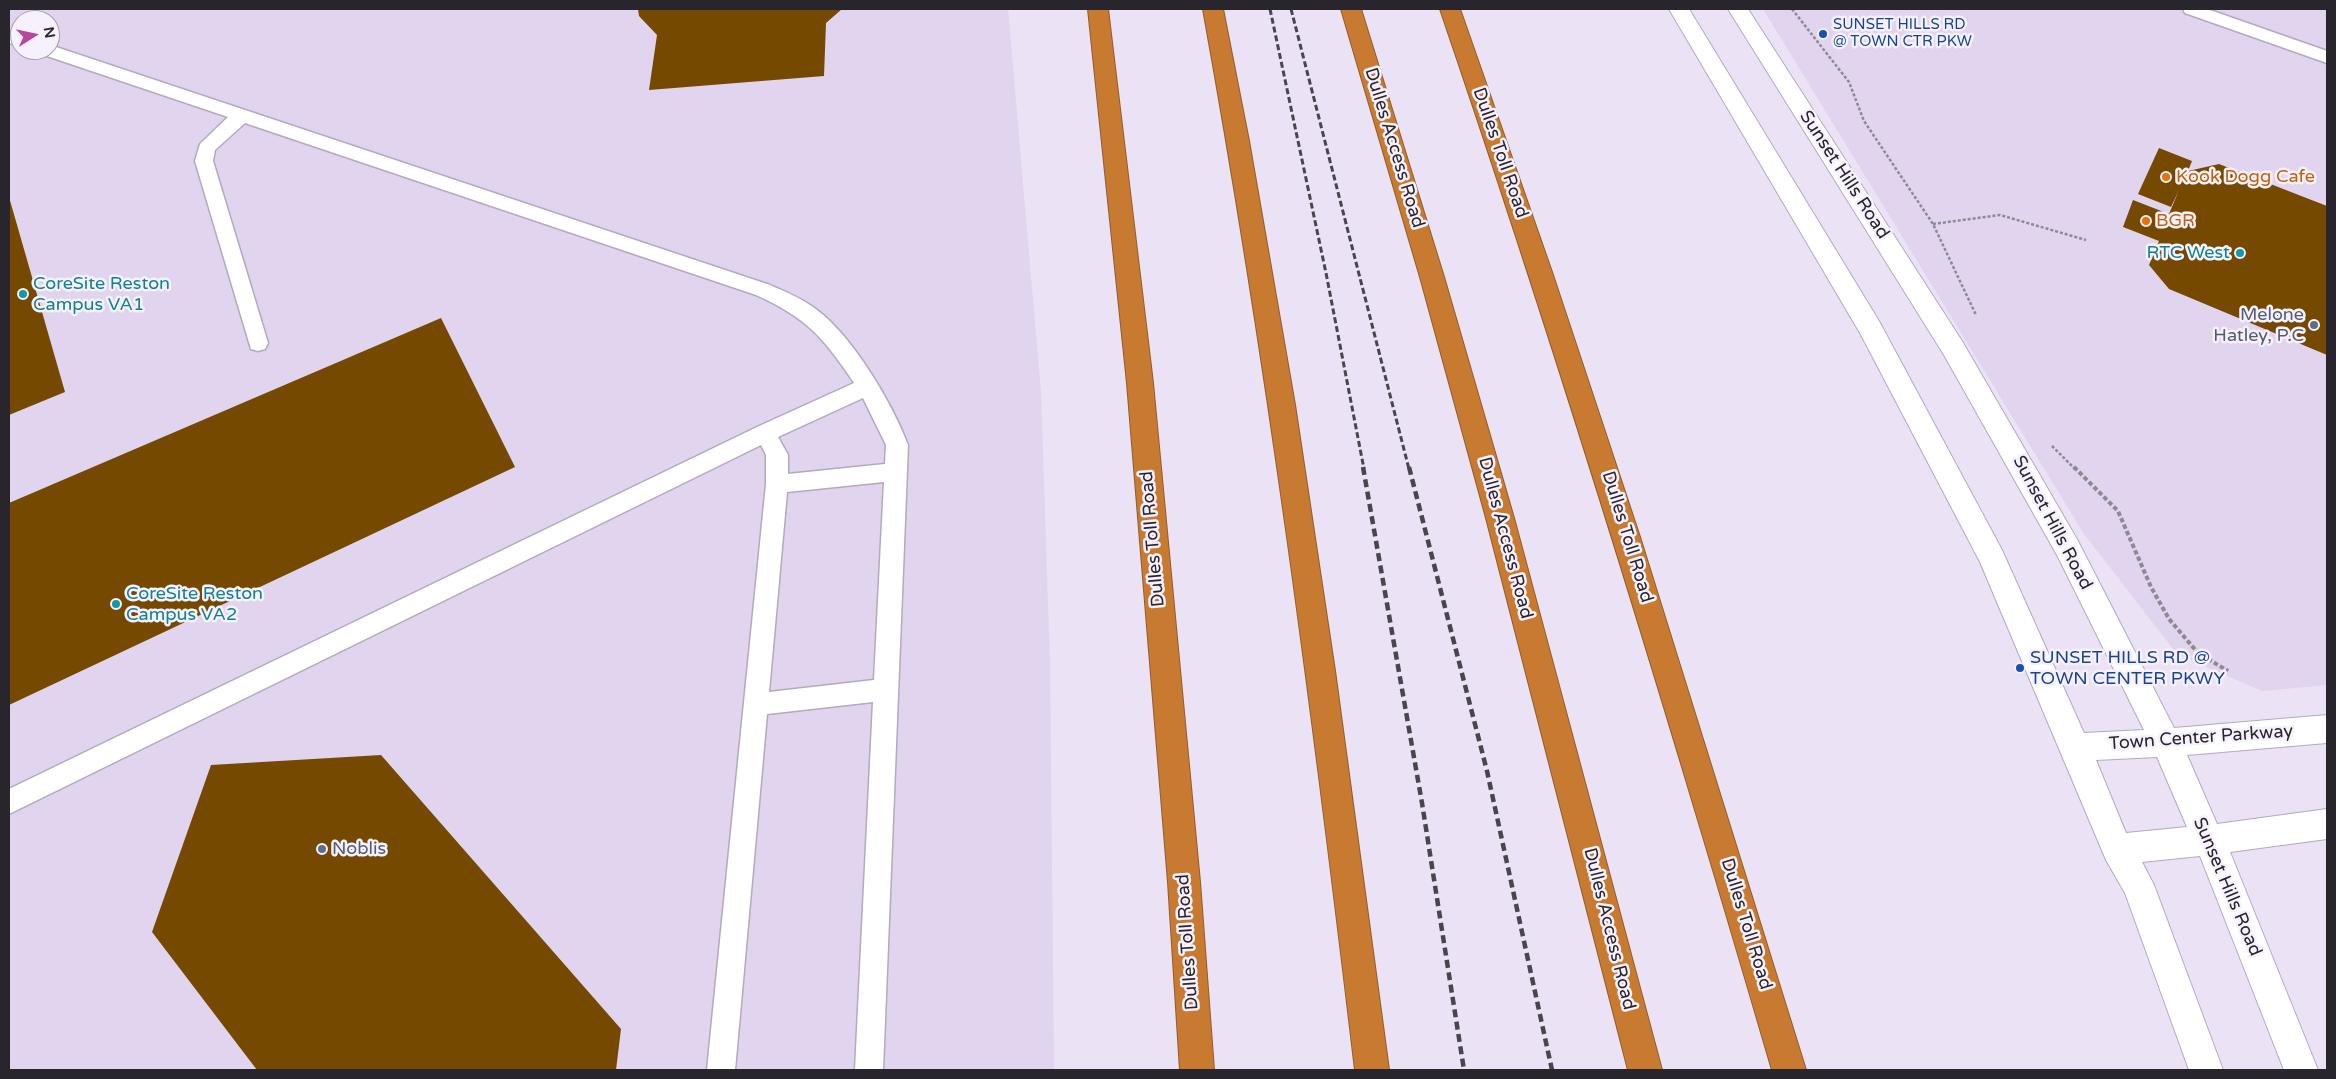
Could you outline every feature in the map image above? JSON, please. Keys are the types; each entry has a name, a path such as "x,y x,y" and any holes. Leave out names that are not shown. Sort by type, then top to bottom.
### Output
{"highway":[{"name":"Dulles Toll Road","path":"1098,9 1140,383 1184,882 1197,1070"},
{"path":"1213,9 1257,245 1298,505 1372,1070"},
{"name":"Dulles Access Road","path":"1351,9 1432,276 1495,500 1574,794 1645,1070"},
{"name":"Dulles Toll Road","path":"1450,9 1541,271 1618,505 1789,1070"}],"main road":[{"path":"1679,9 1870,328 1992,558 2075,747 2117,849 2138,884 2206,1070"},
{"name":"Sunset Hills Road","path":"1738,9 1893,251 1990,410 2068,549 2166,743 2229,886 2301,1070"},
{"name":"Town Center Parkway","path":"2075,747 2166,743 2327,729"},
{"path":"2117,849 2209,840 2327,824"}],"lane":[{"path":"2191,9 2327,57"},
{"path":"60,54 243,114 753,287 784,300 816,319 827,330 894,431 897,444 884,690 869,1070"},
{"path":"243,114 206,148 204,161 258,343"},
{"path":"9,802 765,433 866,387"},
{"path":"721,1070 777,484 777,455 765,433"},
{"path":"777,484 897,472"},
{"path":"757,704 884,690"}],"path":[{"path":"1792,9 1849,82 1864,121 1933,224 1978,319"},
{"path":"1933,224 2000,215 2086,240"},
{"path":"2050,443 2118,511 2151,588 2169,618 2198,653 2228,671"}],"shaded area":[{"path":"9,9 1008,9 1041,393 1050,665 1054,1070 9,1070"},
{"name":"RTC West","path":"1763,9 2327,9 2327,685 2262,691 2177,654 2084,534"}],"building":[{"path":"638,9 842,9 826,23 824,76 649,90 657,35 639,16"},
{"name":"RTC West","path":"2159,148 2192,161 2188,171 2219,164 2327,206 2327,355 2169,289 2149,265 2159,241 2123,227 2133,200 2169,214 2179,190 2171,207 2138,194"},
{"name":"CoreSite Reston Campus VA1","path":"9,197 65,392 9,415"},
{"name":"CoreSite Reston Campus VA2","path":"441,318 515,467 9,705 9,503"},
{"name":"Noblis","path":"381,755 621,1029 616,1070 257,1070 152,932 211,765"}],"railway":[{"path":"1270,9 1326,273 1364,469"},
{"path":"1291,9 1409,469"},
{"path":"1363,467 1422,803 1464,1070"},
{"path":"1409,467 1487,771 1552,1070"}],"place":[{"name":"SUNSET HILLS RD @ TOWN CTR PKW","path":"1823,34"},
{"name":"Kook Dogg Cafe","path":"2166,177"},
{"name":"BGR","path":"2146,221"},
{"name":"RTC West","path":"2240,253"},
{"name":"CoreSite Reston Campus VA1","path":"23,294"},
{"name":"Melone Hatley, P.C","path":"2314,325"},
{"name":"CoreSite Reston Campus VA2","path":"116,604"},
{"name":"SUNSET HILLS RD @ TOWN CENTER PKWY","path":"2020,668"},
{"name":"Noblis","path":"322,849"}]}
